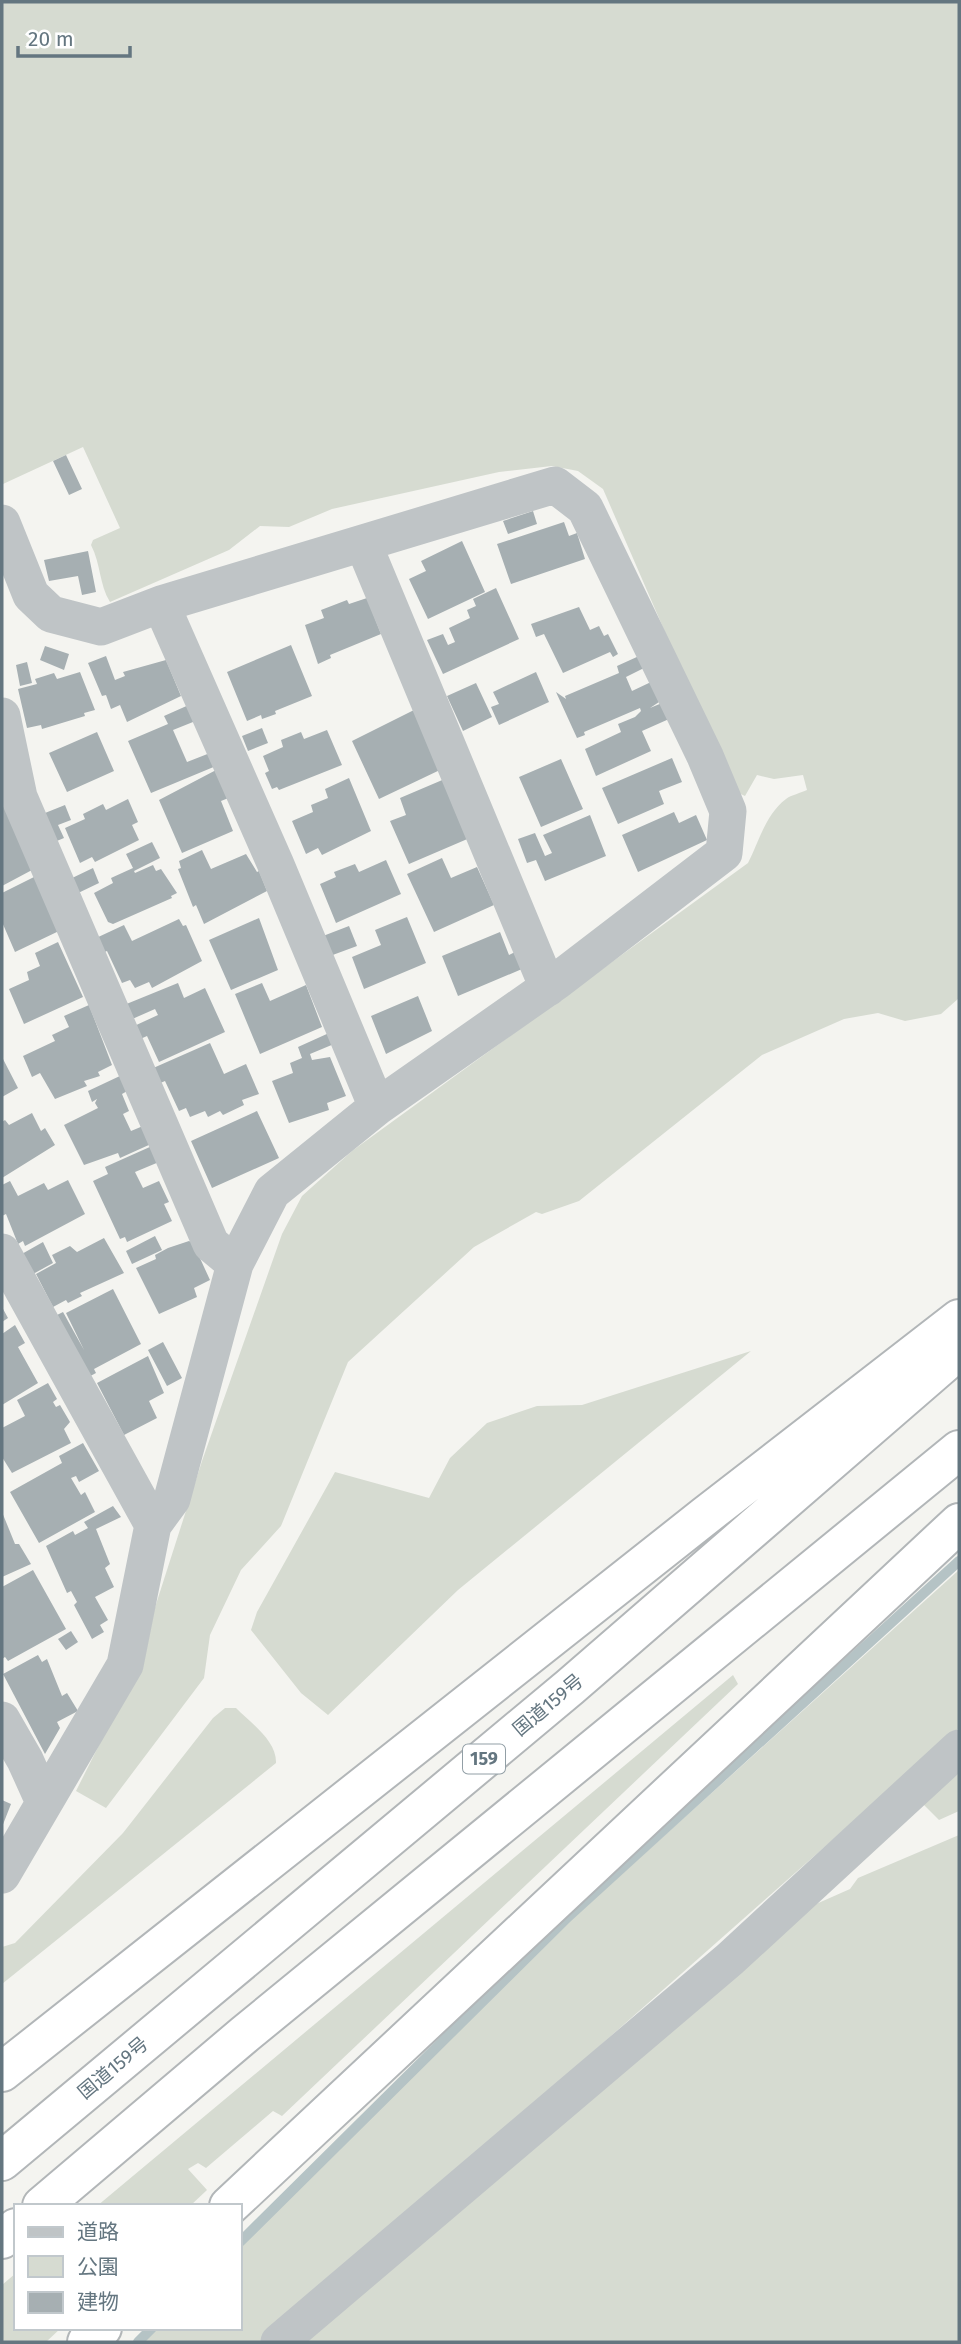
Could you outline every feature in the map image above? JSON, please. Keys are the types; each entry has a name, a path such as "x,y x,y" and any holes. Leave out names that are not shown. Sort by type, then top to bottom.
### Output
{"highway":[{"path":"2,2072 705,1516 959,1320"},
{"name":"国道159号","path":"2,2161 570,1687 959,1350"},
{"path":"44,2204 245,2034 959,1450"},
{"path":"231,2204 959,1523"},
{"path":"87,2342 100,2330"}],"street":[{"path":"2,523 31,595 51,614 101,627 161,604 555,485 585,508 715,778 728,811 724,853 548,988 377,1107 272,1192 234,1264 172,1499 153,1525 125,1665 2,1875"},
{"path":"363,543 548,988"},
{"path":"161,604 276,865 377,1107"},
{"path":"2,716 19,797 211,1244 234,1264"},
{"path":"2,1252 153,1525"},
{"path":"2,1720 25,1760 44,1802"},
{"path":"279,2342 730,1959 959,1748"}],"green space":[{"path":"2,2 959,2 959,998 941,1014 905,1021 878,1013 844,1019 762,1055 579,1201 542,1214 536,1212 474,1247 348,1362 281,1526 241,1570 210,1635 204,1678 106,1808 76,1791 132,1679 202,1461 282,1234 302,1196 352,1151 748,863 763,829 779,805 807,790 803,775 774,779 757,775 745,796 734,791 603,489 578,471 552,466 499,472 332,509 289,527 260,526 229,550 110,602 91,545 93,540 120,528 83,447 3,484 2,480"},
{"path":"751,1351 458,1590 328,1715 301,1693 251,1630 257,1612 335,1472 429,1498 450,1458 487,1423 537,1406 582,1405"},
{"path":"959,1570 959,1728 265,2342 135,2342 148,2330 242,2330 242,2243 472,2009"},
{"path":"733,1675 738,1684 282,2116 273,2111 206,2168 198,2163 188,2169 207,2190 192,2204 99,2204"},
{"path":"225,1708 236,1708 262,1733 272,1747 276,1763 2,1984 2,1947 15,1943 123,1833 213,1718"},
{"path":"959,1766 959,1811 939,1820 920,1801"},
{"path":"959,1835 959,2342 300,2342 798,1912 850,1889 858,1878"},
{"path":"14,2275 14,2330 59,2330 46,2342 2,2342 2,2285"}],"building":[{"path":"66,455 82,489 69,495 53,461"},
{"path":"533,511 537,524 508,534 503,521"},
{"path":"564,522 569,536 577,533 585,559 511,584 497,544"},
{"path":"462,541 485,592 428,619 409,579 426,571 421,561"},
{"path":"88,551 96,592 82,595 78,576 49,581 44,560"},
{"path":"496,588 519,639 443,674 427,640 443,634 448,645 455,642 449,628 470,618 467,610 476,606 473,599"},
{"path":"367,598 381,634 330,655 331,658 318,664 305,625 324,618 321,610 347,600 349,604"},
{"path":"579,607 590,630 599,626 604,636 608,634 618,654 613,657 610,652 563,673 544,634 536,637 531,624"},
{"path":"291,645 312,696 275,711 276,714 262,719 261,715 247,721 227,672"},
{"path":"45,646 69,654 64,670 40,660"},
{"path":"106,656 115,680 125,676 123,672 166,660 181,696 127,722 120,705 111,709 106,695 102,696 88,663"},
{"path":"639,656 644,668 626,677 632,691 651,682 659,702 650,708 662,703 669,719 642,731 651,751 596,776 585,749 621,732 618,724 635,717 641,711 640,708 584,732 585,735 577,738 556,692 566,699 565,696 619,673 617,666"},
{"path":"27,662 32,683 20,686 16,665"},
{"path":"80,672 95,710 84,713 85,716 42,729 41,725 27,728 18,689 37,684 35,679 54,673 57,679"},
{"path":"536,672 549,702 499,725 491,707 499,704 493,692"},
{"path":"476,683 492,717 463,731 447,696"},
{"path":"191,704 198,720 173,730 187,762 210,753 216,766 151,793 128,741 168,724 164,716"},
{"path":"420,707 442,769 379,799 352,741"},
{"path":"262,728 268,743 248,751 242,736"},
{"path":"327,730 342,765 279,790 277,787 272,789 265,773 269,771 263,756 283,747 281,740 301,732 304,739"},
{"path":"97,732 114,771 67,792 49,753"},
{"path":"672,758 682,782 659,791 664,804 618,824 602,788"},
{"path":"561,759 583,809 541,827 519,777"},
{"path":"218,769 231,797 221,801 233,831 182,853 159,800"},
{"path":"349,778 371,831 322,855 318,848 306,854 292,821 313,812 311,805 328,798 325,789"},
{"path":"447,778 472,837 409,864 390,821 406,815 400,798"},
{"path":"128,799 138,822 132,825 139,840 95,862 92,857 80,863 65,828 85,819 83,814 103,804 106,810"},
{"path":"2,801 32,870 2,886"},
{"path":"65,805 71,820 58,825 64,838 52,843 40,815"},
{"path":"674,812 679,823 696,815 707,840 638,872 622,835"},
{"path":"590,815 606,856 545,881 536,860 527,863 518,839 535,833 545,856 552,853 543,835"},
{"path":"152,842 160,858 134,871 135,873 153,865 156,871 161,869 177,893 171,896 172,898 113,924 108,922 94,893 113,883 111,878 133,868 126,854"},
{"path":"202,850 211,869 246,854 257,872 259,871 267,891 204,924 196,905 193,907 178,869 181,868 179,861"},
{"path":"442,858 451,878 477,867 494,905 434,932 407,874"},
{"path":"386,860 401,894 336,923 320,884 336,877 334,872 355,864 359,872"},
{"path":"93,868 99,883 74,895 68,880"},
{"path":"34,877 59,931 15,952 2,922 2,893"},
{"path":"407,917 426,963 364,989 352,957 381,945 375,930"},
{"path":"259,918 278,970 231,990 209,940"},
{"path":"179,919 183,926 186,925 202,961 152,988 149,982 135,988 130,980 122,983 107,951 100,954 94,939 124,925 132,941"},
{"path":"349,926 357,946 330,956 323,936"},
{"path":"500,932 509,955 515,952 522,969 458,996 442,956"},
{"path":"58,942 83,997 24,1024 9,989 29,980 27,972 40,966 35,953"},
{"path":"178,983 184,998 205,988 225,1032 159,1062 147,1036 138,1040 132,1027 158,1015 155,1009 130,1020 124,1005"},
{"path":"262,983 270,1001 306,985 322,1027 260,1054 235,994"},
{"path":"418,996 432,1031 386,1054 371,1016"},
{"path":"89,1005 112,1065 98,1072 100,1076 84,1081 87,1086 55,1099 40,1073 32,1077 23,1056 55,1041 52,1035 69,1027 64,1016"},
{"path":"329,1033 334,1044 310,1054 312,1060 330,1057 346,1096 327,1103 329,1110 289,1123 272,1081 293,1073 290,1063 302,1058 298,1047"},
{"path":"210,1043 224,1074 246,1064 259,1094 242,1100 244,1105 223,1115 220,1111 208,1117 205,1111 190,1117 186,1108 179,1111 165,1081 158,1084 151,1069"},
{"path":"2,1057 18,1088 2,1097"},
{"path":"122,1075 129,1090 122,1094 129,1111 123,1114 131,1131 143,1126 151,1144 120,1158 118,1153 84,1165 64,1125 98,1108 95,1103 97,1099 92,1102 88,1091"},
{"path":"257,1111 279,1158 212,1188 191,1141"},
{"path":"32,1113 41,1131 45,1128 55,1145 2,1178 2,1122 5,1120 9,1125"},
{"path":"152,1146 159,1162 135,1172 143,1188 159,1181 169,1202 164,1204 172,1221 127,1242 125,1237 120,1239 93,1181 108,1174 105,1167"},
{"path":"68,1180 85,1214 25,1246 23,1241 18,1244 6,1214 2,1216 2,1185 10,1181 18,1196 44,1183 48,1190"},
{"path":"155,1236 162,1250 132,1264 126,1251"},
{"path":"104,1238 124,1273 80,1293 82,1296 68,1303 66,1300 53,1307 36,1274 56,1263 52,1255 70,1246 77,1252"},
{"path":"189,1241 193,1243 210,1280 194,1288 197,1297 159,1314 136,1268 156,1259 155,1255 168,1248"},
{"path":"43,1242 53,1263 24,1279 13,1259"},
{"path":"113,1289 141,1344 94,1369 96,1373 81,1381 47,1320 63,1312 84,1350 66,1313"},
{"path":"2,1307 8,1318 2,1322"},
{"path":"15,1325 25,1343 18,1347 38,1383 2,1405 2,1334"},
{"path":"163,1342 182,1378 167,1386 148,1350"},
{"path":"148,1356 164,1393 149,1401 157,1418 124,1435 97,1383"},
{"path":"48,1383 57,1399 53,1402 56,1407 60,1405 70,1422 64,1429 71,1443 12,1473 2,1457 2,1428 25,1416 17,1400"},
{"path":"83,1443 99,1471 79,1482 76,1476 71,1478 81,1495 85,1492 95,1512 39,1543 10,1492 62,1463 59,1456"},
{"path":"113,1506 121,1517 96,1529 110,1564 105,1568 114,1587 95,1597 108,1620 100,1625 104,1632 92,1639 74,1605 77,1602 71,1591 67,1593 46,1546 73,1531 75,1535 88,1528 84,1522"},
{"path":"2,1512 15,1544 19,1544 31,1564 2,1577"},
{"path":"33,1570 66,1629 8,1661 5,1657 2,1659 2,1587"},
{"path":"71,1631 78,1642 66,1650 58,1639"},
{"path":"38,1655 42,1662 47,1659 62,1696 67,1693 78,1711 57,1722 60,1728 45,1754 3,1674"},
{"path":"2,1800 11,1804 2,1827"}],"waterway":[{"path":"242,2240 568,1917 959,1561"},
{"path":"138,2342 150,2330"}]}
